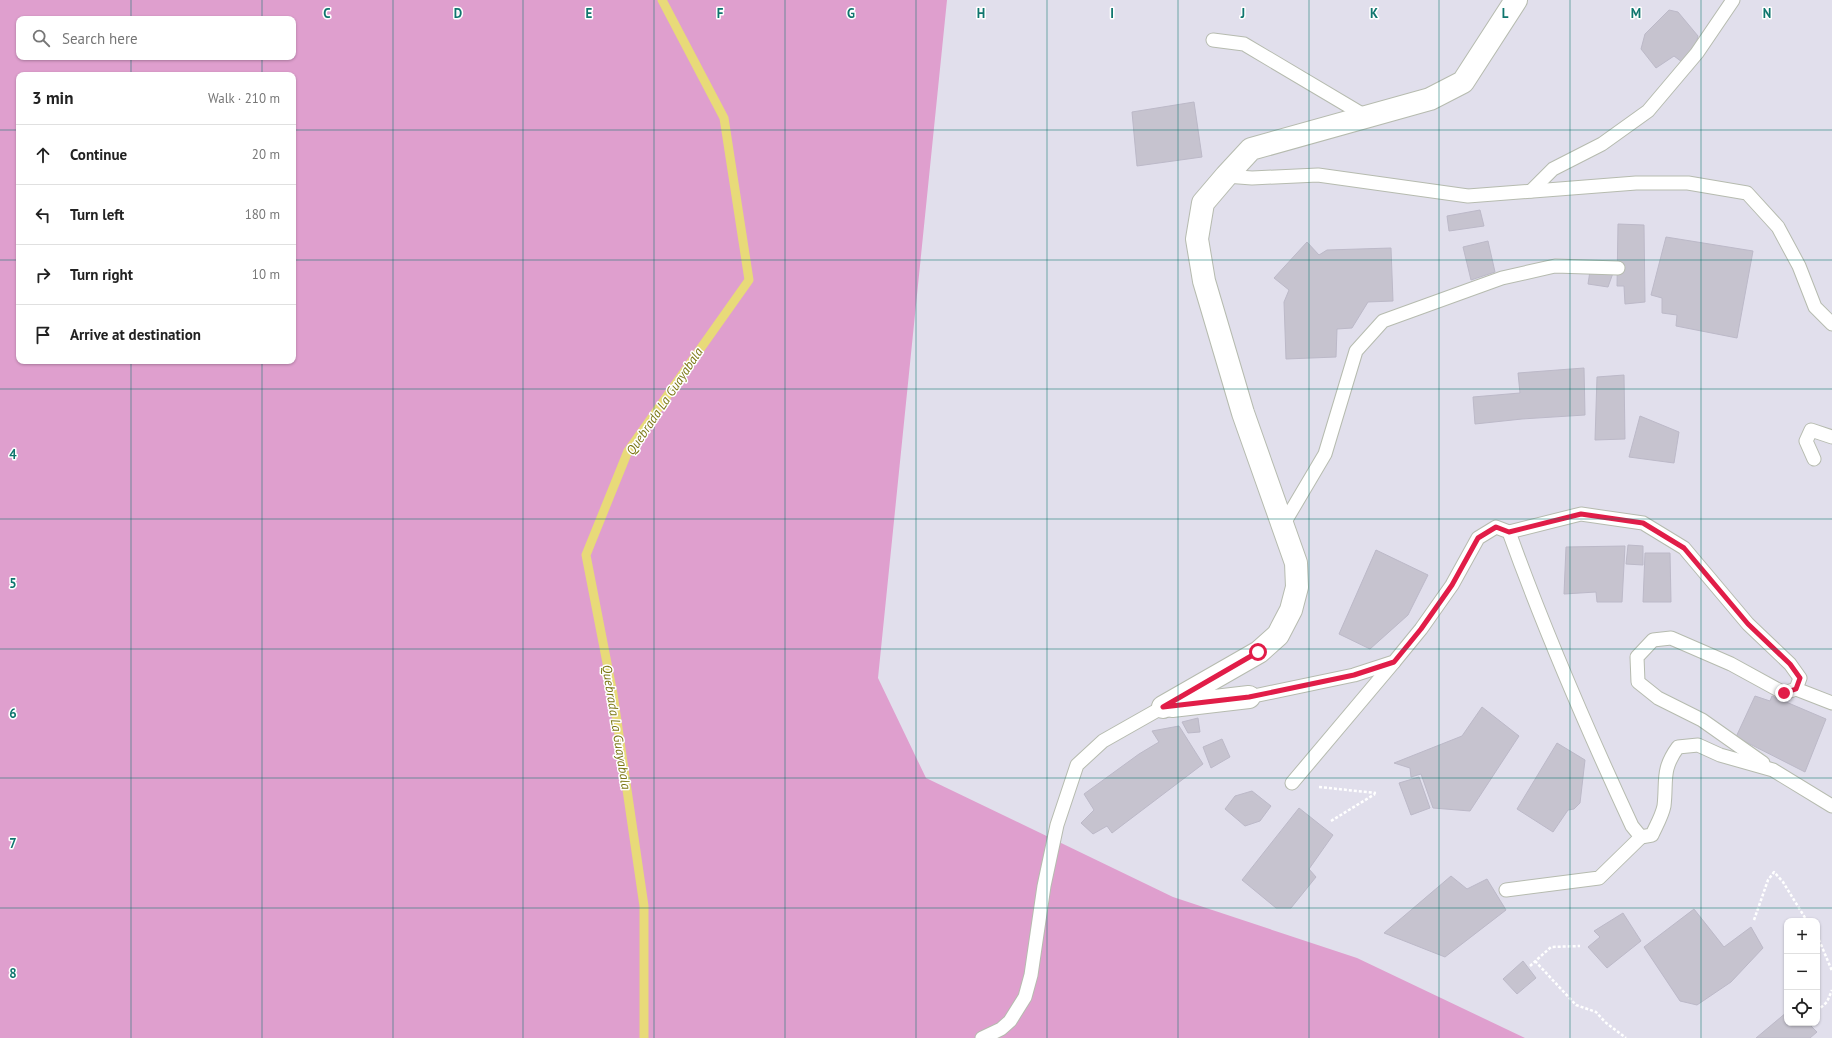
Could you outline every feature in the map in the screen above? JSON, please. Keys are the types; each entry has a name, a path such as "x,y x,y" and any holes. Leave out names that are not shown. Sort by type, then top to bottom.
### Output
{"street":[{"path":"1163,707 1258,652 1278,635 1291,610 1297,587 1296,563 1243,413 1204,281 1197,239 1203,203 1251,150 1430,99 1463,82 1516,0"},
{"path":"1163,707 1249,697"}],"lane":[{"path":"1531,191 1553,168 1602,144 1648,111 1697,53 1733,0"},
{"path":"1213,40 1244,44 1366,117"},
{"path":"1226,176 1252,178 1318,175 1468,196 1636,182 1681,183 1747,193 1778,227 1799,266 1816,307 1832,324"},
{"path":"1282,525 1325,454 1356,351 1383,321 1502,278 1555,266 1618,268"},
{"path":"1814,459 1806,442 1811,430 1832,437"},
{"path":"1292,784 1421,629 1452,585 1478,538 1496,527 1509,532 1581,514 1643,523 1684,548 1748,624 1790,664 1800,678 1796,689"},
{"path":"1509,532 1538,610 1594,745 1632,826 1641,837"},
{"path":"1832,703 1796,689 1784,693 1730,664 1671,638 1653,640 1637,657 1638,682 1658,698 1702,720 1773,770 1832,806"},
{"path":"1249,697 1354,675 1394,662"},
{"path":"982,1038 1001,1029 1010,1021 1025,997 1031,975 1044,886 1057,825 1077,765 1103,741 1163,707"},
{"path":"1506,890 1599,878 1641,837 1652,835 1664,807 1664,778 1671,756 1678,747 1698,745 1720,755 1773,770"}],"path":[{"path":"1292,784 1376,793 1331,821"},
{"path":"1754,920 1768,880 1774,872 1783,882 1805,918"},
{"path":"1820,942 1832,971"},
{"path":"1530,966 1551,948 1580,946"},
{"path":"1535,961 1576,1005 1596,1012 1605,1022 1626,1038"},
{"path":"1820,1009 1827,1002 1832,990"}],"shaded area":[{"path":"0,0 947,0 878,678 926,778 1173,897 1357,958 1525,1038 0,1038"}],"building":[{"path":"1669,10 1678,12 1698,36 1696,44 1682,62 1674,56 1656,68 1641,49 1645,34"},
{"path":"1194,102 1202,157 1137,166 1132,112"},
{"path":"1480,210 1484,226 1449,231 1447,216"},
{"path":"1618,224 1644,225 1645,302 1625,304 1624,286 1617,286"},
{"path":"1666,237 1753,251 1737,338 1676,326 1677,315 1662,313 1662,298 1651,295"},
{"path":"1488,241 1495,272 1471,280 1463,247"},
{"path":"1307,242 1319,255 1327,250 1391,248 1393,301 1368,302 1352,328 1337,329 1336,357 1286,359 1284,302 1289,290 1274,278"},
{"path":"1590,271 1613,273 1608,287 1588,284"},
{"path":"1584,368 1585,415 1475,424 1473,397 1520,393 1518,373"},
{"path":"1624,375 1625,439 1595,440 1597,377"},
{"path":"1640,416 1679,432 1674,463 1629,457"},
{"path":"1628,545 1643,546 1643,565 1626,564"},
{"path":"1625,546 1622,602 1597,602 1596,592 1564,594 1566,547"},
{"path":"1376,550 1428,575 1408,615 1370,649 1339,634"},
{"path":"1645,553 1670,553 1671,602 1643,602"},
{"path":"1755,696 1770,701 1772,696 1826,719 1805,772 1736,737"},
{"path":"1482,707 1519,736 1470,811 1433,808 1421,774 1411,777 1410,768 1394,763 1462,736"},
{"path":"1198,718 1200,732 1188,733 1182,722"},
{"path":"1179,726 1203,764 1112,833 1107,826 1093,834 1081,823 1094,810 1084,794 1139,754 1159,742 1152,731"},
{"path":"1222,739 1230,757 1211,768 1203,747"},
{"path":"1557,743 1585,760 1580,803 1574,809 1568,810 1553,832 1517,809"},
{"path":"1419,777 1430,808 1411,815 1399,783"},
{"path":"1252,791 1271,806 1260,821 1245,826 1225,809 1235,796"},
{"path":"1299,808 1333,835 1309,869 1316,877 1291,908 1276,908 1242,880"},
{"path":"1451,876 1467,889 1487,879 1506,910 1445,957 1384,933"},
{"path":"1694,909 1724,947 1751,927 1763,948 1731,982 1697,1005 1680,1001 1644,947"},
{"path":"1623,913 1641,941 1607,968 1588,947 1600,937 1594,931"},
{"path":"1523,961 1536,978 1517,994 1503,979"},
{"path":"1784,1015 1784,1026 1811,1026 1817,1032 1810,1038 1756,1038"}],"waterway":[{"name":"Quebrada La Guayabala","path":"644,1038 644,906 613,694 586,555 628,451 749,280 724,118 662,0"}],"route":[{"path":"1258,652 1163,707 1249,697 1354,675 1394,662 1421,629 1452,585 1478,538 1496,527 1509,532 1581,514 1643,523 1684,548 1748,624 1790,664 1800,678 1796,689 1784,693"}]}
